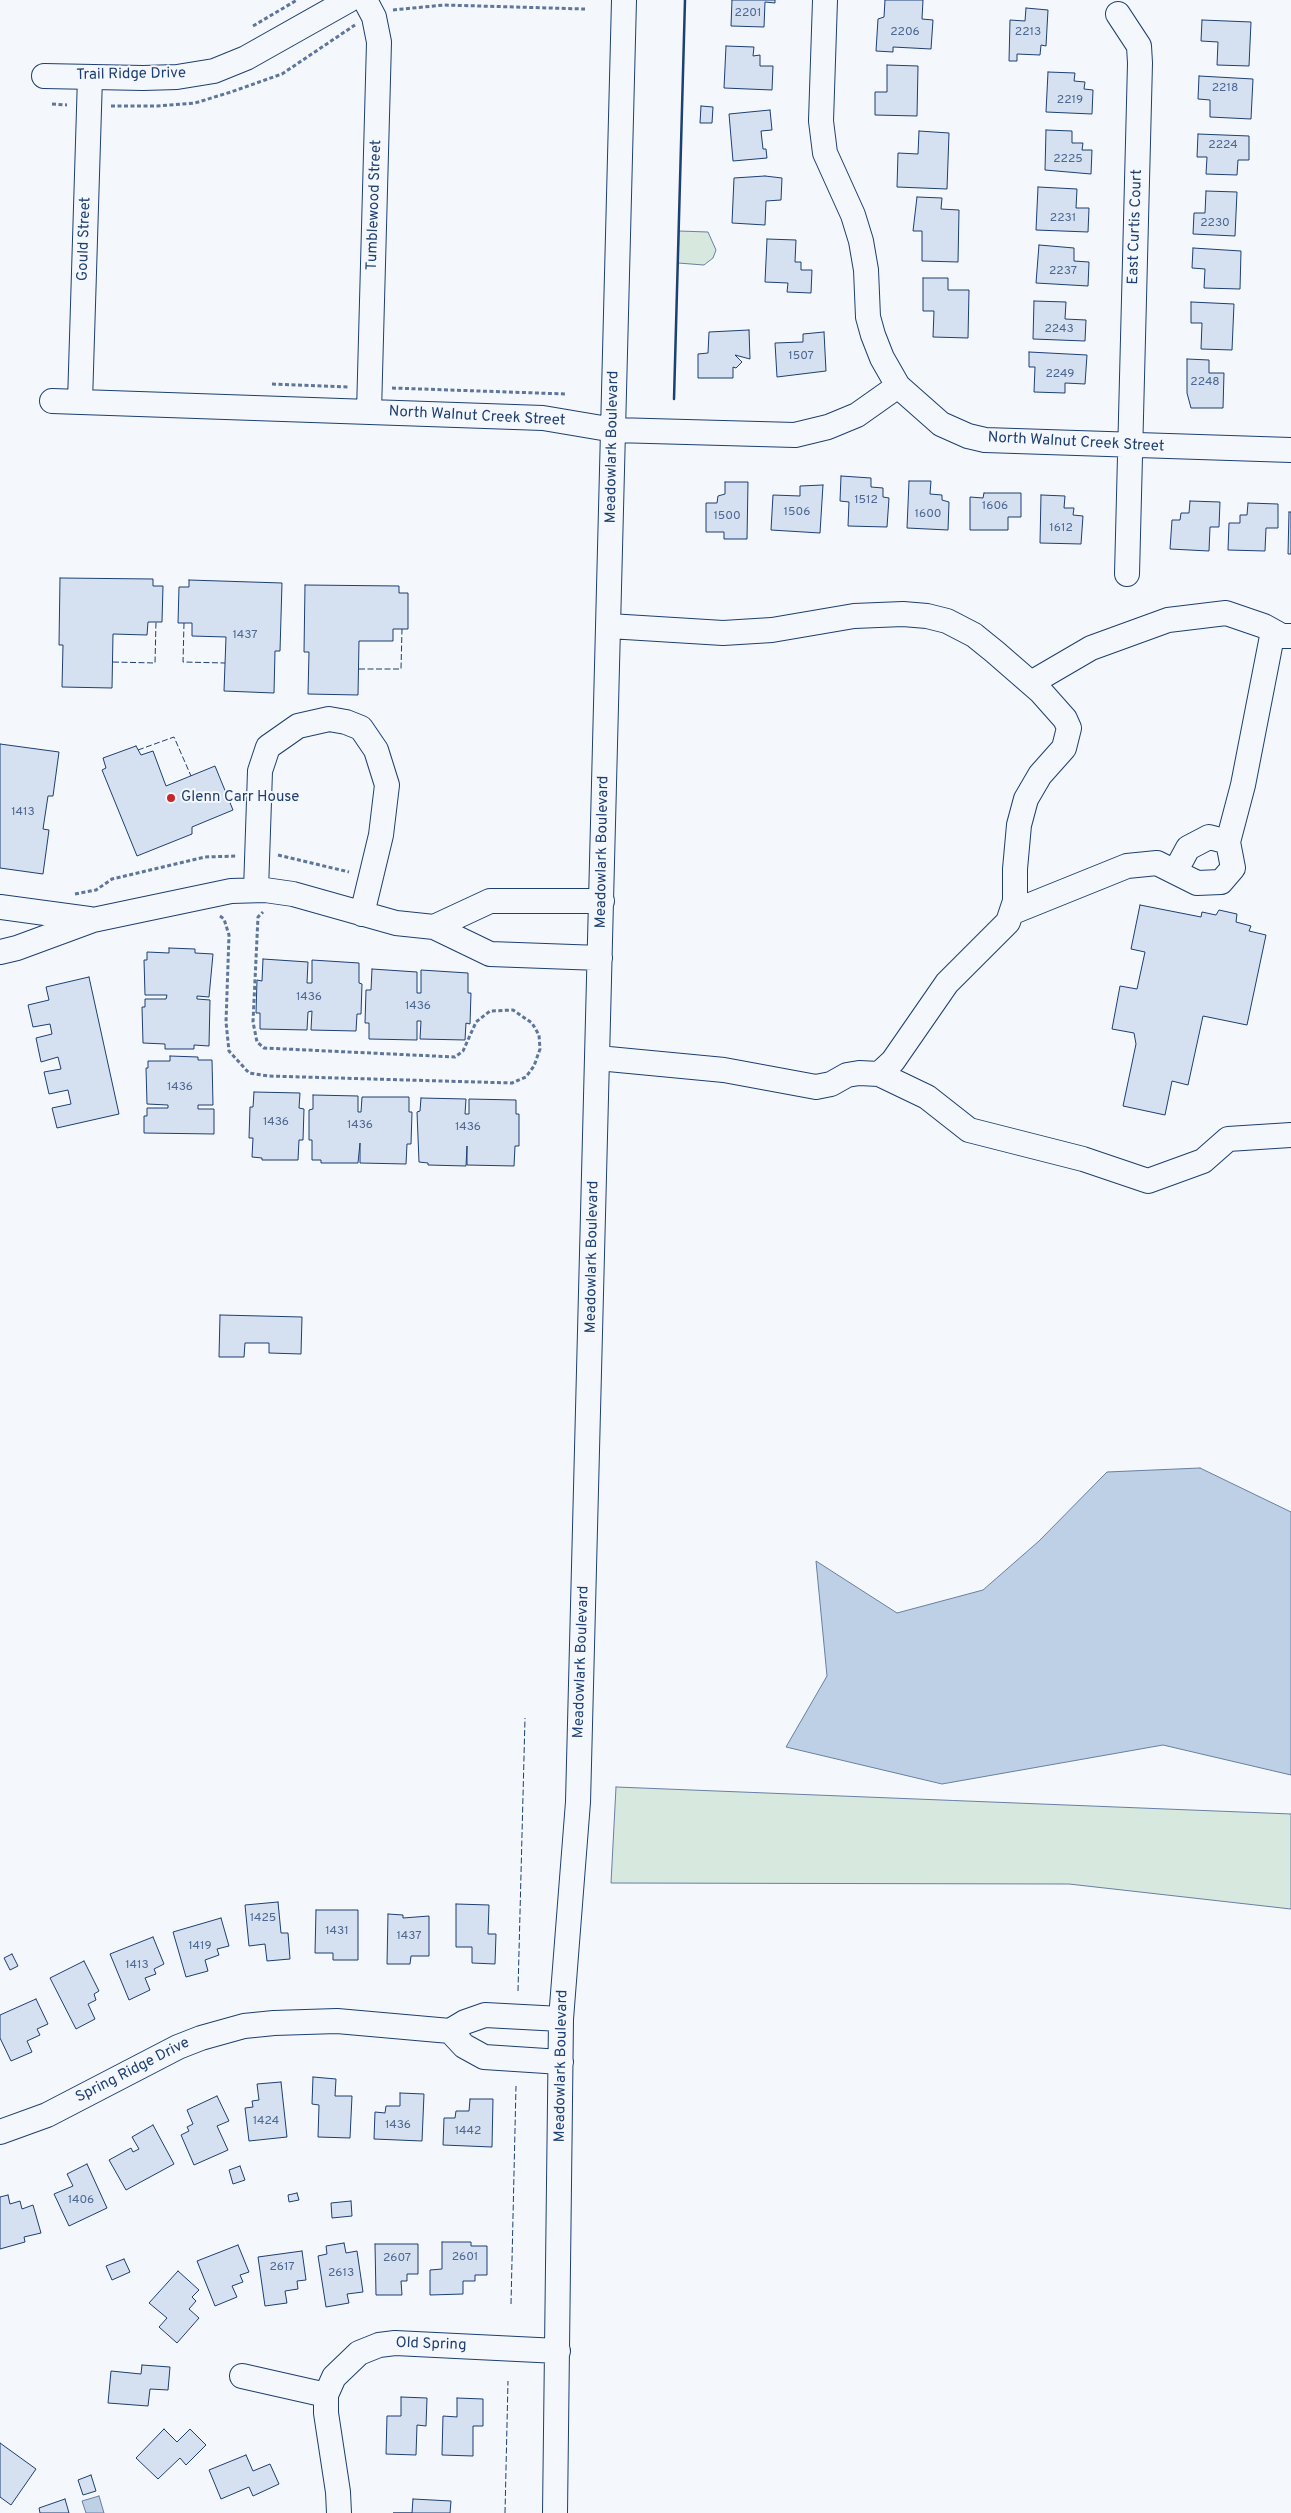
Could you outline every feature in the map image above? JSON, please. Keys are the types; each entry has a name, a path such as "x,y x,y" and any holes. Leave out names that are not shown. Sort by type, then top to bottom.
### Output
{"street":[{"name":"Trail Ridge Drive","path":"44,76 177,77 214,71 246,58 349,0"},
{"name":"Meadowlark Boulevard","path":"555,2513 561,2019 578,1802 610,626 624,0"},
{"path":"825,0 821,121 825,153 853,215 861,241 866,270 868,317 872,335 882,358 898,386"},
{"name":"Tumblewood Street","path":"369,412 379,42 370,9"},
{"name":"East Curtis Court","path":"1118,14 1139,46 1140,63 1127,574"},
{"name":"Gould Street","path":"80,402 90,77"},
{"name":"North Walnut Creek Street","path":"52,401 543,418 614,430 795,435 828,428 857,415 898,386 941,424 968,436 1015,442 1291,450"},
{"path":"1013,912 1127,866 1157,863 1197,883 1221,882 1233,868 1228,842 1282,634 1226,613 1168,620 1091,648 1031,683"},
{"path":"610,626 723,633 772,630 854,616 903,614 927,616 947,621 974,635 1031,683 1065,718 1069,728 1069,736 1064,748 1040,775 1026,799 1019,825 1013,912 1008,922 947,983 893,1061 880,1074"},
{"path":"261,899 257,855 260,771 268,747 298,726 329,719 346,722 361,728 376,750 387,784 381,835 362,914"},
{"path":"1175,872 1188,848 1209,837 1228,842"},
{"path":"0,952 17,948 93,920 231,891 261,899 293,894 396,923 434,927 490,954 600,958"},
{"path":"434,927 490,901 602,901"},
{"path":"0,907 93,920"},
{"path":"598,1058 724,1070 816,1088 831,1084 847,1075 859,1073 880,1074 927,1097 970,1130 1083,1158 1148,1181 1203,1161 1228,1140 1291,1135"},
{"path":"561,2019 485,2015 465,2022 450,2031 464,2046 484,2057 561,2062"},
{"name":"Spring Ridge Drive","path":"0,2132 47,2115 178,2047 201,2038 244,2026 337,2021 450,2031"},
{"name":"Old Spring","path":"339,2513 338,2492 326,2413 326,2395 341,2367 359,2353 379,2345 395,2343 558,2351"},
{"path":"242,2376 326,2395"}],"path":[{"path":"253,26 297,0"},
{"path":"52,104 157,106 195,104 282,74 354,25 370,9 444,6 584,9"},
{"path":"270,384 566,394"},
{"path":"69,895 96,890 104,887 112,879 204,857 275,854 304,859 371,878"},
{"path":"214,911 224,919 229,935 226,1022 229,1051 249,1073 268,1076 512,1083 526,1077 534,1066 540,1049 539,1035 532,1023 513,1010 490,1011 476,1022 463,1051 455,1057 264,1048 257,1042 253,1022 258,917 261,899"}],"shaded area":[{"path":"679,231 708,232 716,250 713,258 704,265 678,263"},
{"path":"616,1787 1291,1814 1291,1909 1069,1884 611,1883"}],"water":[{"path":"1200,1468 1291,1512 1291,1775 1163,1745 942,1784 786,1747 827,1676 816,1561 897,1613 983,1590 1039,1541 1107,1472"},
{"path":"99,2496 104,2513 86,2513 82,2501"}],"building":[{"path":"732,0 775,0 775,3 765,2 764,27 731,26"},
{"path":"885,0 923,0 922,19 933,20 931,49 893,47 893,52 876,51 878,19 884,17"},
{"path":"1026,8 1048,10 1046,46 1041,45 1040,55 1017,54 1017,61 1009,61 1010,20 1025,21"},
{"path":"1202,20 1251,22 1249,66 1217,65 1218,42 1201,41"},
{"path":"726,46 754,47 753,56 760,55 760,66 773,66 772,90 724,88"},
{"path":"887,65 918,66 917,116 875,115 875,92 887,92"},
{"path":"1048,72 1075,73 1074,81 1085,82 1084,89 1093,90 1092,114 1046,112"},
{"path":"1199,76 1253,79 1251,119 1210,117 1210,100 1198,99"},
{"path":"701,106 713,107 712,123 700,123"},
{"path":"770,110 772,130 761,131 763,149 766,149 767,158 733,161 729,114"},
{"path":"1046,130 1072,131 1072,143 1083,143 1082,150 1092,150 1091,174 1045,170"},
{"path":"919,131 949,133 947,189 897,187 898,153 918,154"},
{"path":"1198,134 1249,136 1249,160 1238,160 1237,175 1206,174 1207,157 1197,157"},
{"path":"765,176 782,178 781,200 766,201 765,225 732,223 734,178"},
{"path":"1038,187 1077,189 1076,208 1089,208 1088,232 1036,230"},
{"path":"1206,191 1237,192 1235,236 1193,234 1194,213 1205,213"},
{"path":"917,197 942,198 941,209 959,210 958,262 922,261 922,231 913,231"},
{"path":"767,239 796,240 795,262 801,262 801,270 812,270 811,293 787,292 788,283 765,282"},
{"path":"1039,245 1074,248 1074,261 1089,262 1088,286 1036,283"},
{"path":"1193,248 1241,251 1240,289 1204,288 1205,269 1192,268"},
{"path":"923,278 948,278 948,290 969,290 968,338 933,337 934,311 923,311"},
{"path":"1034,301 1066,302 1065,319 1086,320 1085,341 1033,339"},
{"path":"1191,302 1234,304 1232,350 1201,349 1202,323 1191,323"},
{"path":"749,330 750,359 735,355 742,362 736,368 733,367 733,378 698,378 698,354 708,353 709,332"},
{"path":"824,332 826,371 777,377 775,343 803,342 803,334"},
{"path":"1029,352 1087,355 1085,384 1065,383 1065,393 1034,392 1035,367 1029,367"},
{"path":"1187,359 1209,360 1209,373 1224,373 1223,408 1191,408 1187,393"},
{"path":"841,476 871,478 871,487 883,488 883,497 889,498 887,527 848,526 849,502 840,501"},
{"path":"909,481 931,481 930,494 942,495 942,500 949,502 948,530 907,528"},
{"path":"725,482 748,482 747,539 724,539 724,532 706,532 706,503 717,503 718,496 725,494"},
{"path":"823,485 820,533 771,530 773,495 800,496 800,486"},
{"path":"984,493 1021,493 1021,517 1008,517 1008,530 970,530 970,497 983,498"},
{"path":"1041,495 1065,496 1064,508 1074,508 1073,515 1083,516 1081,544 1040,543"},
{"path":"1190,501 1220,502 1219,527 1210,527 1209,551 1170,549 1172,520 1180,520 1181,513 1189,513"},
{"path":"1248,503 1278,504 1278,528 1266,528 1265,551 1228,550 1229,523 1240,523 1240,515 1247,515"},
{"path":"1289,512 1291,512 1291,554 1288,554"},
{"path":"60,578 153,579 153,586 163,586 162,622 148,622 147,635 113,634 112,688 62,687 63,645 59,645"},
{"path":"189,580 282,583 280,651 275,651 274,693 224,691 226,637 192,636 192,623 178,623 179,587 189,587"},
{"path":"305,585 399,586 399,593 408,593 408,629 393,629 393,641 359,641 358,695 308,694 309,652 304,652"},
{"path":"0,744 59,752 53,796 48,796 43,829 49,830 43,874 0,868"},
{"name":"Glenn Carr House","path":"136,746 141,755 153,751 166,786 215,766 233,810 192,827 192,834 137,856 102,770 106,768 103,758"},
{"path":"1140,905 1201,917 1202,912 1216,915 1219,910 1237,914 1236,922 1251,926 1249,931 1266,935 1247,1025 1203,1016 1188,1085 1172,1081 1165,1115 1123,1106 1136,1044 1134,1033 1112,1029 1120,986 1137,989 1145,952 1131,949"},
{"path":"169,948 195,949 195,953 213,954 209,997 197,996 197,999 210,1000 209,1046 194,1045 194,1049 165,1049 165,1044 143,1043 142,1007 145,1007 145,999 166,999 167,995 145,995 144,960 147,960 147,952 169,953"},
{"path":"263,959 308,962 307,983 312,983 312,960 359,963 359,983 362,984 361,1014 357,1014 356,1031 311,1030 312,1011 308,1012 307,1030 260,1029 260,1013 256,1013 257,980 262,981"},
{"path":"372,969 417,972 417,993 421,993 421,970 468,973 468,993 471,993 470,1024 466,1023 465,1040 420,1039 421,1021 417,1021 417,1040 369,1039 369,1023 365,1023 366,990 371,990"},
{"path":"89,977 119,1114 57,1128 52,1108 71,1104 68,1090 49,1094 44,1072 61,1069 58,1057 41,1062 36,1038 52,1034 50,1024 33,1027 28,1005 49,1000 46,987"},
{"path":"170,1056 198,1057 198,1060 212,1060 213,1105 198,1105 198,1109 214,1109 214,1134 144,1133 144,1116 147,1116 147,1108 168,1108 168,1105 147,1104 146,1068 148,1068 148,1061 170,1061"},
{"path":"254,1092 300,1093 299,1108 304,1109 303,1140 299,1140 298,1160 262,1160 262,1158 252,1157 253,1138 249,1138 250,1107 253,1107"},
{"path":"313,1095 358,1096 358,1112 361,1112 362,1097 409,1097 409,1112 412,1112 411,1144 407,1144 406,1164 360,1163 360,1143 358,1163 321,1163 321,1160 312,1160 312,1140 309,1140 309,1110 313,1109"},
{"path":"421,1098 466,1099 465,1114 469,1114 469,1099 516,1100 516,1114 519,1114 519,1146 515,1146 514,1166 467,1165 467,1146 466,1166 428,1165 428,1163 419,1162 417,1112 420,1111"},
{"path":"220,1315 302,1317 301,1354 269,1353 269,1343 245,1343 244,1357 219,1357"},
{"path":"278,1902 281,1933 288,1933 290,1959 267,1961 265,1944 249,1946 245,1905"},
{"path":"456,1904 489,1905 488,1934 496,1934 495,1964 472,1963 472,1947 456,1947"},
{"path":"316,1910 358,1910 358,1960 333,1960 333,1953 315,1953"},
{"path":"388,1914 403,1915 403,1918 429,1916 429,1956 411,1956 410,1964 387,1964"},
{"path":"221,1918 229,1946 217,1949 219,1955 205,1960 208,1971 186,1977 173,1932"},
{"path":"153,1937 164,1964 154,1969 156,1974 145,1978 150,1990 129,2000 110,1954"},
{"path":"12,1954 18,1966 10,1970 4,1958"},
{"path":"84,1961 99,1991 94,1994 96,2000 88,2004 95,2019 76,2029 50,1978"},
{"path":"36,1999 48,2024 37,2029 40,2035 27,2041 32,2052 11,2061 0,2038 0,2015"},
{"path":"313,2077 336,2079 335,2096 352,2096 350,2138 318,2137 319,2105 312,2104"},
{"path":"281,2082 287,2137 249,2141 245,2108 253,2107 252,2101 259,2100 257,2084"},
{"path":"400,2093 424,2094 422,2141 374,2139 375,2112 385,2113 386,2106 400,2106"},
{"path":"217,2096 229,2121 217,2126 228,2150 194,2165 181,2135 189,2131 187,2127 193,2124 187,2110"},
{"path":"470,2099 493,2099 492,2147 443,2145 444,2118 455,2118 456,2111 469,2111"},
{"path":"153,2125 174,2164 126,2190 109,2160 131,2148 133,2152 139,2149 132,2137"},
{"path":"87,2164 107,2208 69,2226 54,2194 73,2186 67,2174"},
{"path":"240,2166 245,2180 233,2184 229,2170"},
{"path":"297,2193 299,2200 289,2202 288,2195"},
{"path":"8,2195 10,2204 20,2201 22,2209 33,2205 41,2233 24,2237 25,2242 0,2249 0,2197"},
{"path":"351,2201 352,2216 332,2218 331,2203"},
{"path":"442,2242 471,2242 471,2246 487,2246 487,2275 475,2275 475,2281 463,2281 463,2294 430,2295 430,2270 442,2269"},
{"path":"344,2243 346,2253 357,2251 363,2292 347,2294 349,2303 326,2307 318,2256 327,2254 326,2246"},
{"path":"375,2244 418,2244 418,2274 407,2274 407,2281 401,2281 402,2295 376,2295"},
{"path":"238,2245 249,2272 240,2275 243,2282 232,2286 237,2297 215,2306 197,2261"},
{"path":"302,2251 306,2280 297,2281 298,2289 285,2291 287,2303 265,2306 258,2257"},
{"path":"124,2259 130,2272 112,2280 106,2266"},
{"path":"178,2271 199,2290 192,2297 196,2301 189,2309 199,2318 177,2343 159,2327 167,2318 149,2303"},
{"path":"142,2365 170,2367 168,2390 150,2389 148,2406 108,2403 111,2371 141,2374"},
{"path":"401,2397 427,2398 426,2426 417,2425 416,2455 386,2454 387,2416 401,2416"},
{"path":"457,2398 483,2399 483,2426 473,2426 473,2456 442,2455 443,2416 457,2417"},
{"path":"164,2429 177,2442 190,2429 206,2445 186,2465 180,2458 158,2479 136,2458"},
{"path":"0,2443 36,2469 11,2505 0,2497"},
{"path":"246,2455 253,2471 270,2464 279,2484 253,2496 249,2487 221,2499 209,2470"},
{"path":"91,2475 96,2491 83,2495 78,2480"},
{"path":"65,2499 69,2513 40,2513 39,2508"},
{"path":"413,2499 451,2501 450,2513 412,2513"}],"fence":[{"path":"113,662 155,663 156,622"},
{"path":"184,623 183,662 225,663"},
{"path":"359,669 401,669 402,629"},
{"path":"138,750 174,737 191,776"},
{"path":"518,1991 525,1718"},
{"path":"511,2304 516,2086"},
{"path":"505,2513 508,2381"}],"wall":[{"path":"674,399 685,0"}],"place":[{"name":"Glenn Carr House","path":"171,798"}]}
